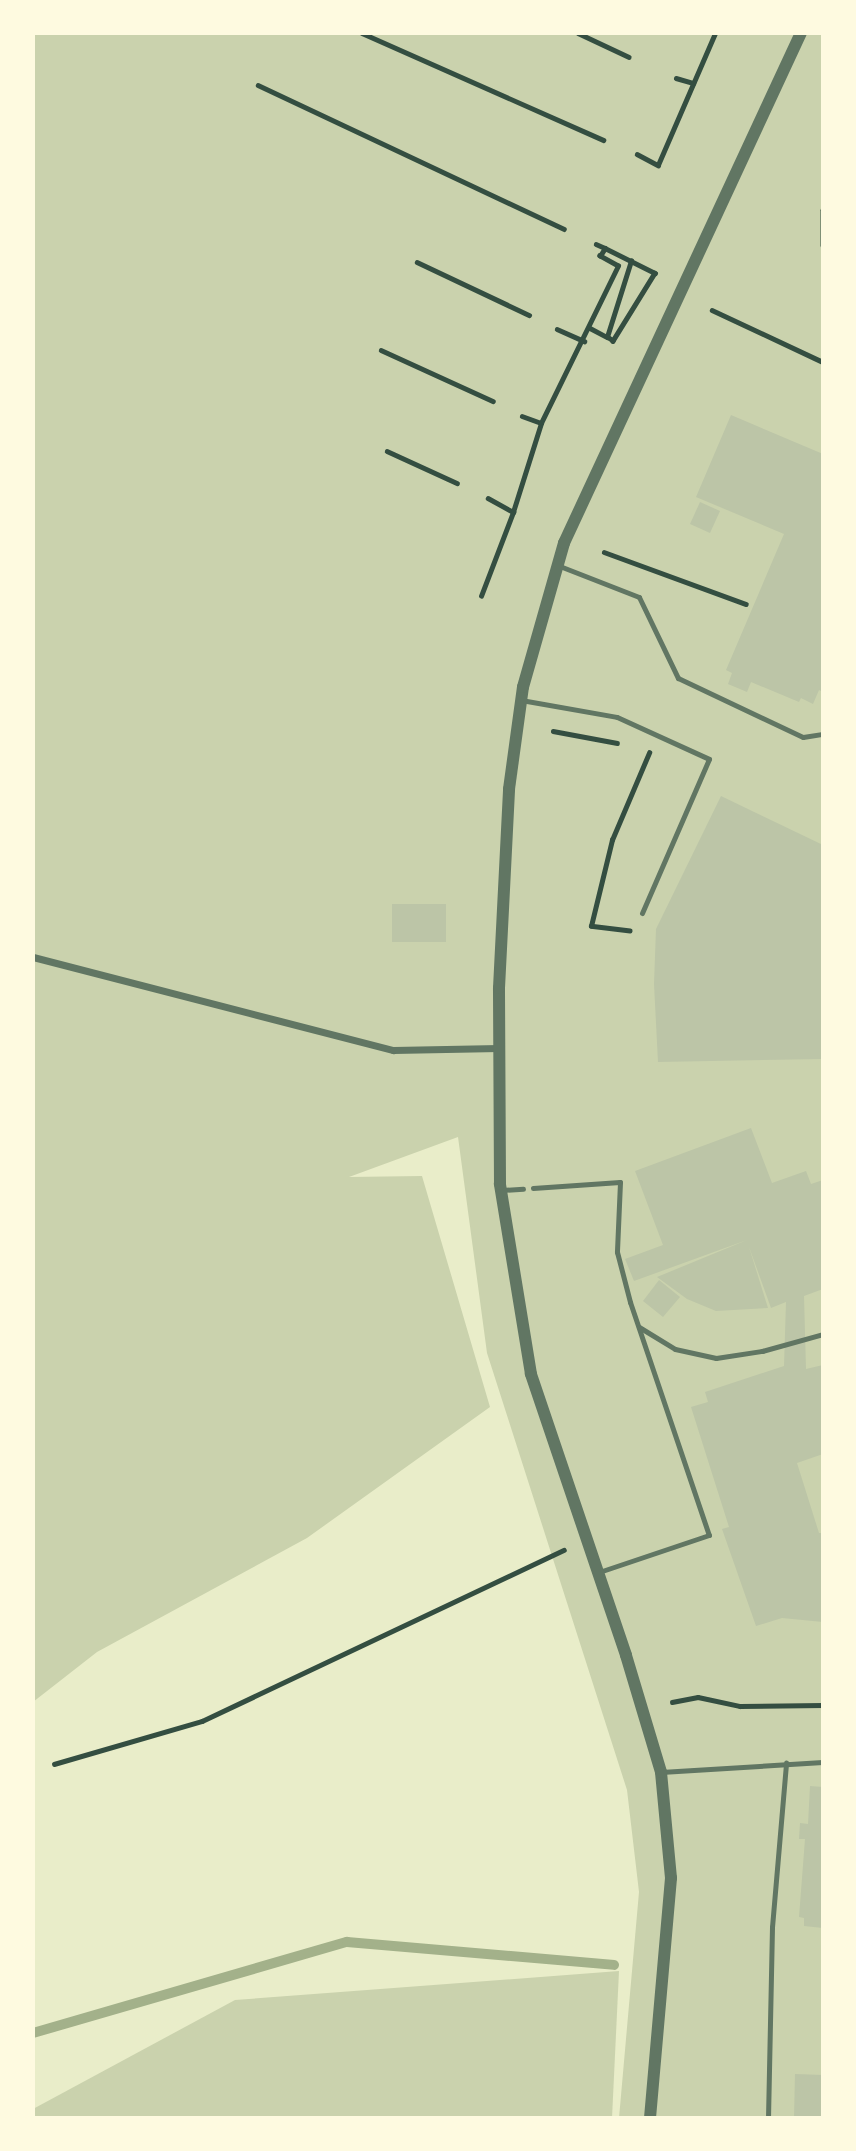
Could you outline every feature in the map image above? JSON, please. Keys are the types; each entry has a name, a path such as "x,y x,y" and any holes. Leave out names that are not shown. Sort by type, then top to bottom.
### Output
{"street":[{"path":"650,2118 671,1878 661,1772 598,1572 531,1374 501,1190 499,988 509,789 521,700 564,543 801,33"},
{"path":"33,957 393,1050 499,1048"}],"lane":[{"path":"557,565 639,597 678,678 803,737 823,734"},
{"path":"521,700 617,717 709,759 642,913"},
{"path":"534,1188 620,1182 617,1252 639,1327 709,1535 598,1572"},
{"path":"501,1190 523,1189"},
{"path":"639,1327 675,1349 716,1358 762,1351 823,1334"},
{"path":"661,1772 823,1762"},
{"path":"768,2118 772,1927 786,1763"}],"path":[{"path":"362,33 603,140"},
{"path":"578,33 629,57"},
{"path":"637,154 658,165 715,33"},
{"path":"676,78 693,83"},
{"path":"258,85 564,229"},
{"path":"823,210 823,245"},
{"path":"590,328 613,341 656,273 596,244"},
{"path":"481,596 513,512 541,423 584,341 618,266 600,256 605,248"},
{"path":"607,337 631,261"},
{"path":"417,262 529,315"},
{"path":"712,310 823,362"},
{"path":"557,329 584,341"},
{"path":"381,350 493,401"},
{"path":"522,416 541,423"},
{"path":"387,451 457,483"},
{"path":"488,498 513,512"},
{"path":"604,552 746,604"},
{"path":"553,731 605,738 627,746"},
{"path":"638,750 649,753 612,840 591,926 640,932"},
{"path":"54,1764 202,1721 564,1550"},
{"path":"672,1702 698,1697 740,1706 823,1705"}],"green space":[{"path":"33,33 823,33 823,2118 619,2118 639,1892 627,1790 487,1353 458,1137 349,1177 422,1176 490,1407 307,1538 97,1652 33,1702"},
{"path":"619,1971 612,2118 33,2118 33,2109 235,2000"}],"building":[{"path":"731,415 823,454 823,692 819,690 813,704 801,698 799,702 751,682 747,692 728,684 732,673 726,670 784,534 696,497"},
{"path":"700,502 720,511 710,533 690,524"},
{"path":"721,796 823,845 823,1059 658,1062 654,984 656,929"},
{"path":"392,904 446,904 446,942 392,942"},
{"path":"751,1128 772,1183 806,1171 811,1184 823,1180 823,1289 804,1296 806,1369 823,1365 823,1454 797,1463 819,1533 823,1533 823,1622 782,1618 756,1626 722,1529 729,1527 691,1407 708,1402 705,1392 784,1366 786,1302 771,1308 749,1247 768,1308 716,1311 687,1299 657,1277 747,1240 634,1281 625,1259 663,1245 635,1171"},
{"path":"659,1280 680,1297 663,1317 643,1301"},
{"path":"810,1786 823,1787 823,1928 804,1926 804,1918 799,1917 805,1839 799,1839 800,1823 808,1824"},
{"path":"795,2074 823,2075 823,2118 794,2118"}],"waterway":[{"path":"33,2033 347,1942 614,1965"}]}
